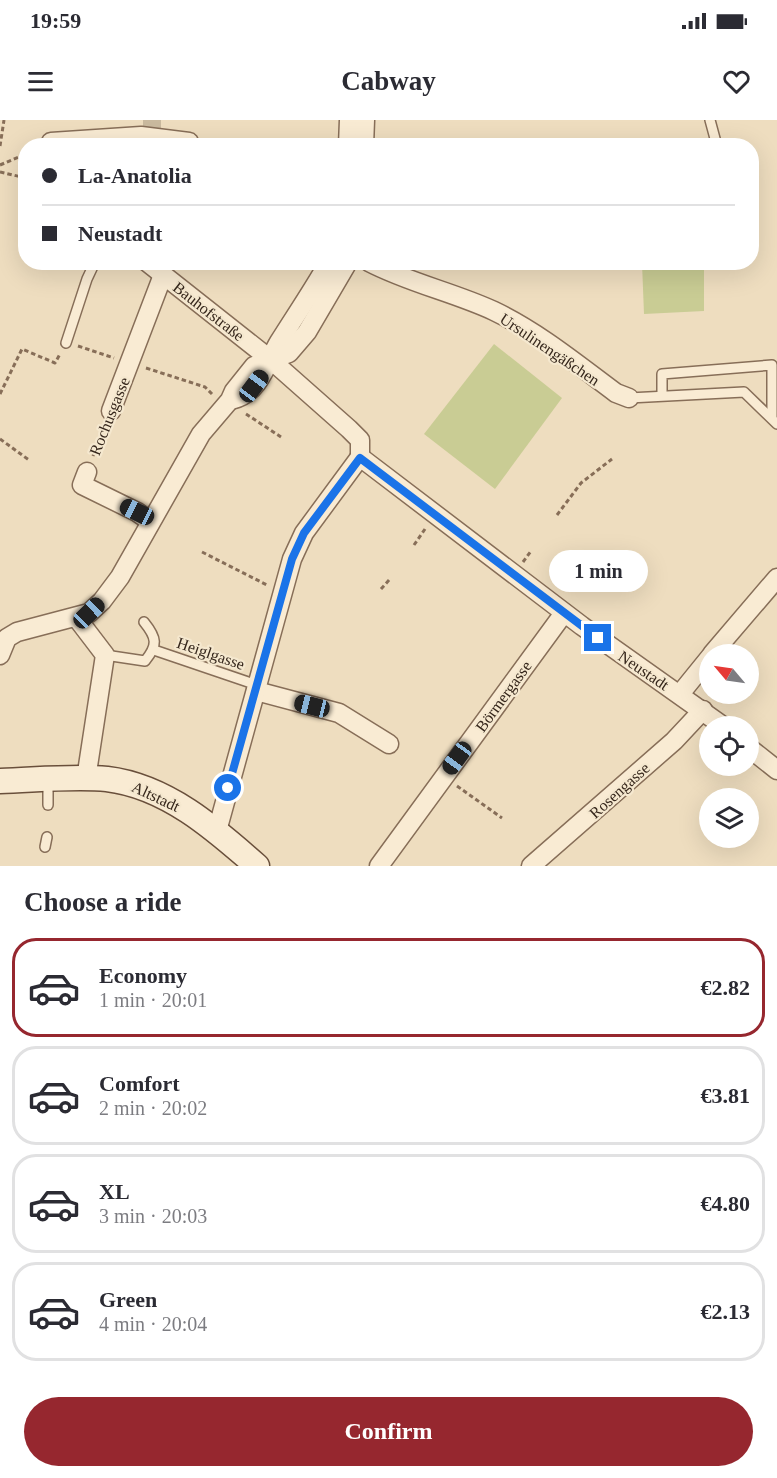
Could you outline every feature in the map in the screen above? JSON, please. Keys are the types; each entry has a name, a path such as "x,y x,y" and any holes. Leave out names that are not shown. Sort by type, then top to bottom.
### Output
{"street":[{"path":"348,138 349,120"},
{"path":"364,138 365,120"},
{"path":"102,138 152,134 170,138"},
{"name":"Bauhofstraße","path":"157,270 271,360"},
{"path":"0,656 7,638 17,632 89,613 102,601 120,577 187,455 228,403 240,398 254,386 324,270"},
{"path":"271,360 289,353 307,332 343,270"},
{"name":"Ursulinengäßchen","path":"385,270 451,293 495,312 531,332 616,393 629,398"},
{"name":"Rochusgasse","path":"111,411 163,275"},
{"path":"217,831 282,591 304,533 360,458 360,440 271,360"},
{"name":"Neustadt","path":"360,458 564,613 710,716"},
{"name":"Rochusgasse","path":"87,472 82,484 137,512 150,522"},
{"path":"721,644 777,578"},
{"name":"Börmergasse","path":"380,866 564,613"},
{"path":"75,617 105,655 87,779"},
{"path":"680,694 699,671"},
{"path":"256,688 339,713 389,744"},
{"name":"Rosengasse","path":"531,866 674,741 703,710"},
{"path":"759,756 777,770"},
{"name":"Altstadt","path":"0,781 106,779 144,788 169,800 217,831 257,866"}],"lane":[{"path":"710,120 715,138"},
{"path":"66,343 91,270"},
{"path":"662,395 662,374 772,365 775,421"},
{"path":"629,398 744,392 775,421"},
{"name":"Heiglgasse","path":"105,655 140,663 145,661 154,650 154,638 144,622"},
{"name":"Heiglgasse","path":"154,650 256,688"},
{"path":"48,780 48,805"}],"path":[{"path":"0,146 4,120"},
{"path":"0,165 18,157"},
{"path":"0,172 18,176"},
{"path":"0,394 22,349 55,363 66,343 206,387 281,437"},
{"name":"Rochusgasse","path":"87,472 111,411"},
{"path":"0,439 29,460"},
{"path":"557,515 581,483 612,459"},
{"path":"202,552 241,574 282,591"},
{"path":"381,589 390,579"},
{"path":"444,775 502,818"}],"green space":[{"path":"642,270 704,270 704,311 644,314"},
{"path":"494,344 562,398 495,489 424,434"}],"tunnel":[{"path":"152,120 152,131"}],"route":[{"path":"228,788 292,559 304,533 333,491 360,458 598,638"}]}
